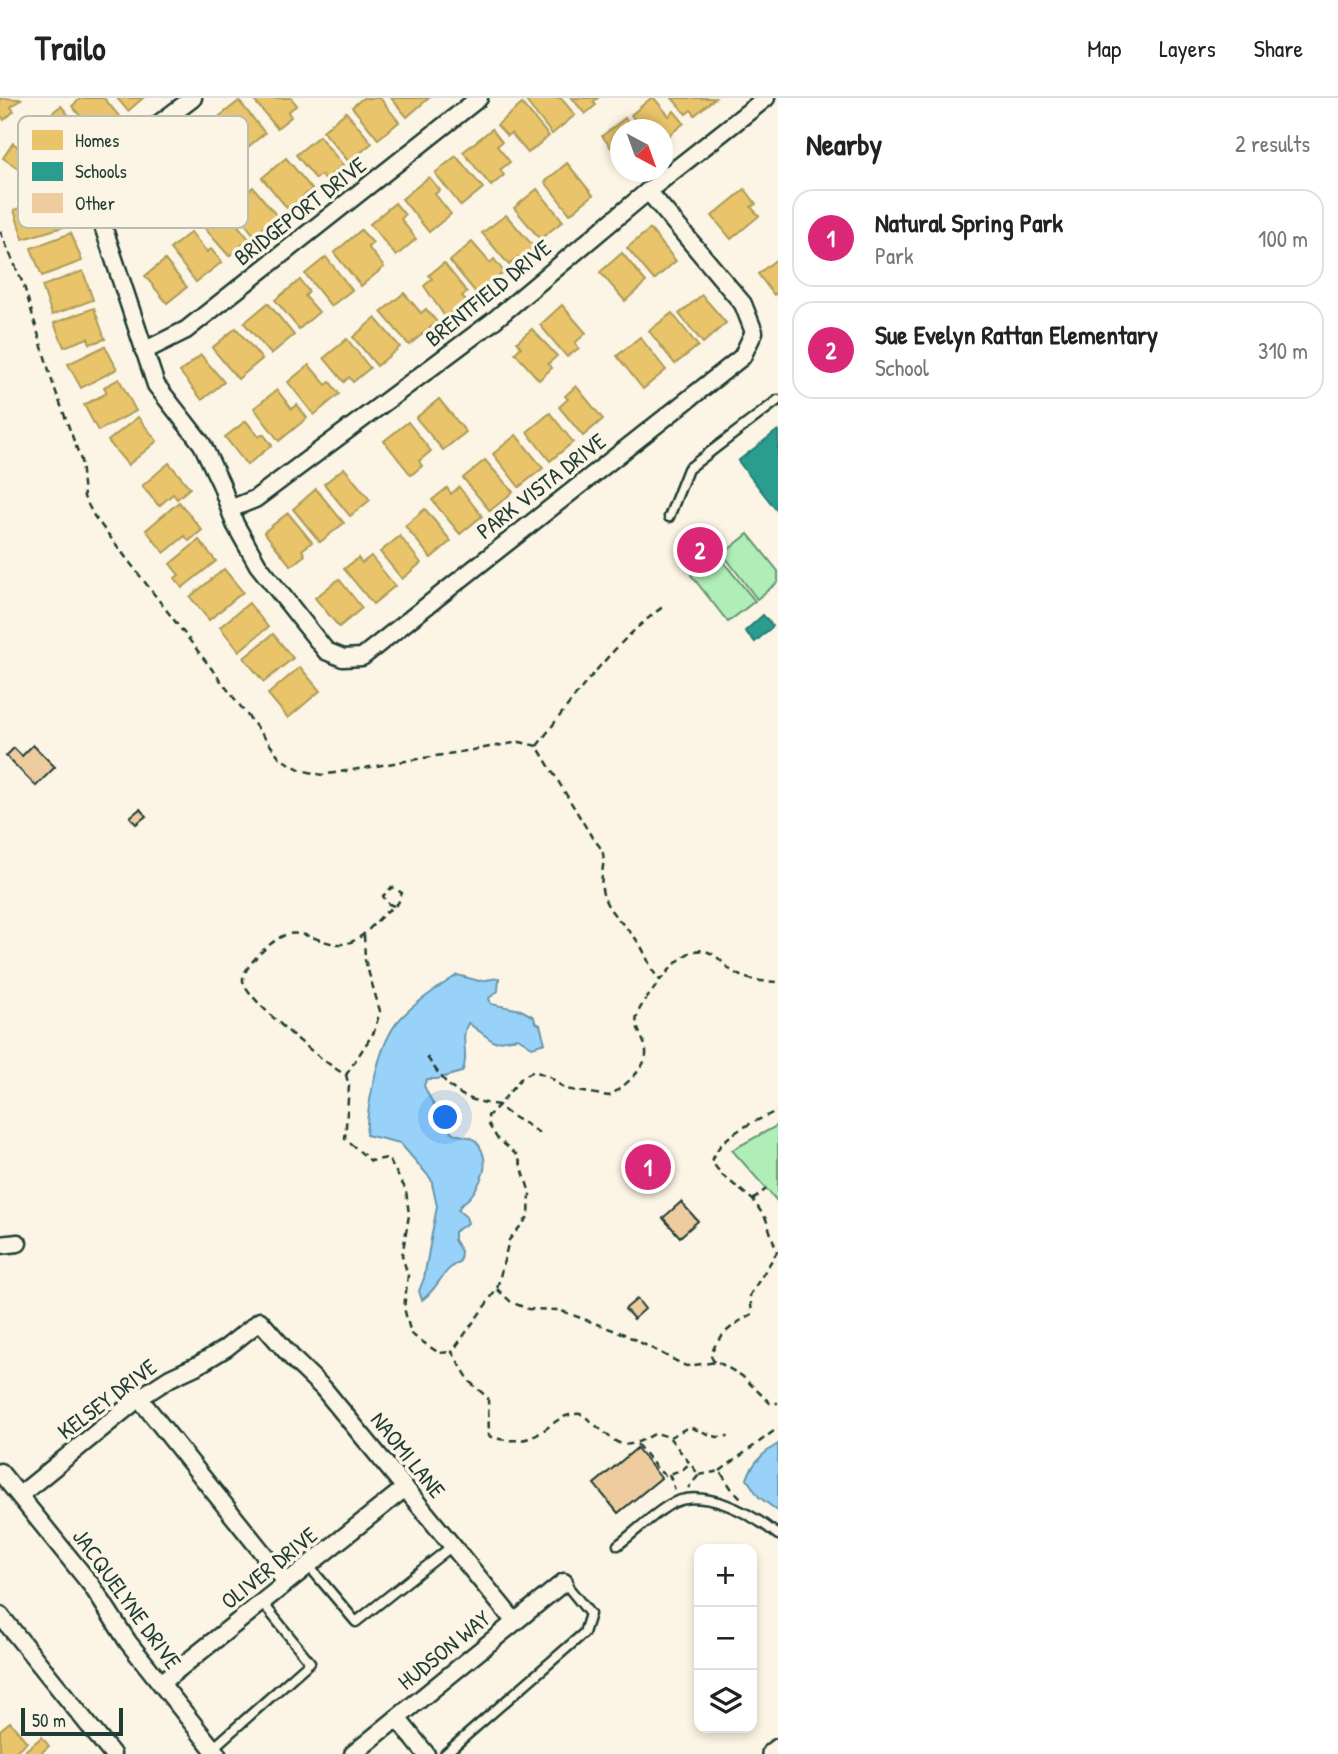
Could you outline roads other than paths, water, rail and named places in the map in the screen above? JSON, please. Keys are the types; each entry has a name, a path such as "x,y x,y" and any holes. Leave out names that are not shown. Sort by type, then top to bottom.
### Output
{"street":[{"path":"169,116 193,98"},
{"name":"BRIDGEPORT DRIVE","path":"144,351 186,330 480,98"},
{"name":"BRENTFIELD DRIVE","path":"229,509 255,499 492,322 648,191 766,98"},
{"name":"PARK VISTA DRIVE","path":"229,509 234,524 258,565 326,651 343,658 362,657 742,357 754,332 743,304 648,191"},
{"path":"103,228 156,385 202,444 221,484 229,509"},
{"path":"0,1245 18,1243"},
{"name":"KELSEY DRIVE","path":"20,1495 139,1398 226,1348 260,1321"},
{"name":"NAOMI LANE","path":"260,1321 323,1388 515,1622"},
{"path":"139,1398 286,1583"},
{"name":"JACQUELYNE DRIVE","path":"0,1472 92,1586 128,1642 215,1751"},
{"name":"OLIVER DRIVE","path":"161,1683 405,1488"},
{"name":"HUDSON WAY","path":"353,1754 564,1582"},
{"path":"0,1615 111,1754"},
{"path":"397,1718 426,1754"}],"lane":[{"path":"668,517 688,468 778,400"},
{"path":"618,1545 670,1504 684,1499 703,1498 744,1512 778,1535"},
{"path":"309,1565 356,1622 452,1546"},
{"path":"446,1754 584,1633 590,1614 564,1582"},
{"path":"215,1751 310,1662 262,1602"}],"water":[{"path":"457,975 479,981 499,978 498,991 489,998 491,1004 521,1010 534,1017 535,1022 540,1025 545,1043 532,1047 518,1038 494,1042 468,1023 464,1035 465,1060 462,1072 427,1079 424,1085 449,1129 457,1135 473,1139 479,1146 485,1164 477,1187 458,1210 468,1223 454,1232 454,1240 461,1251 460,1261 448,1270 422,1300 419,1291 424,1278 437,1206 431,1179 400,1143 366,1135 367,1122 380,1057 393,1028 414,1006"},
{"path":"778,1444 778,1511 759,1497 747,1479 759,1458"}],"place":[{"name":"Sue Evelyn Rattan Elementary","path":"700,550"},
{"name":"Natural Spring Park","path":"648,1167"}]}
